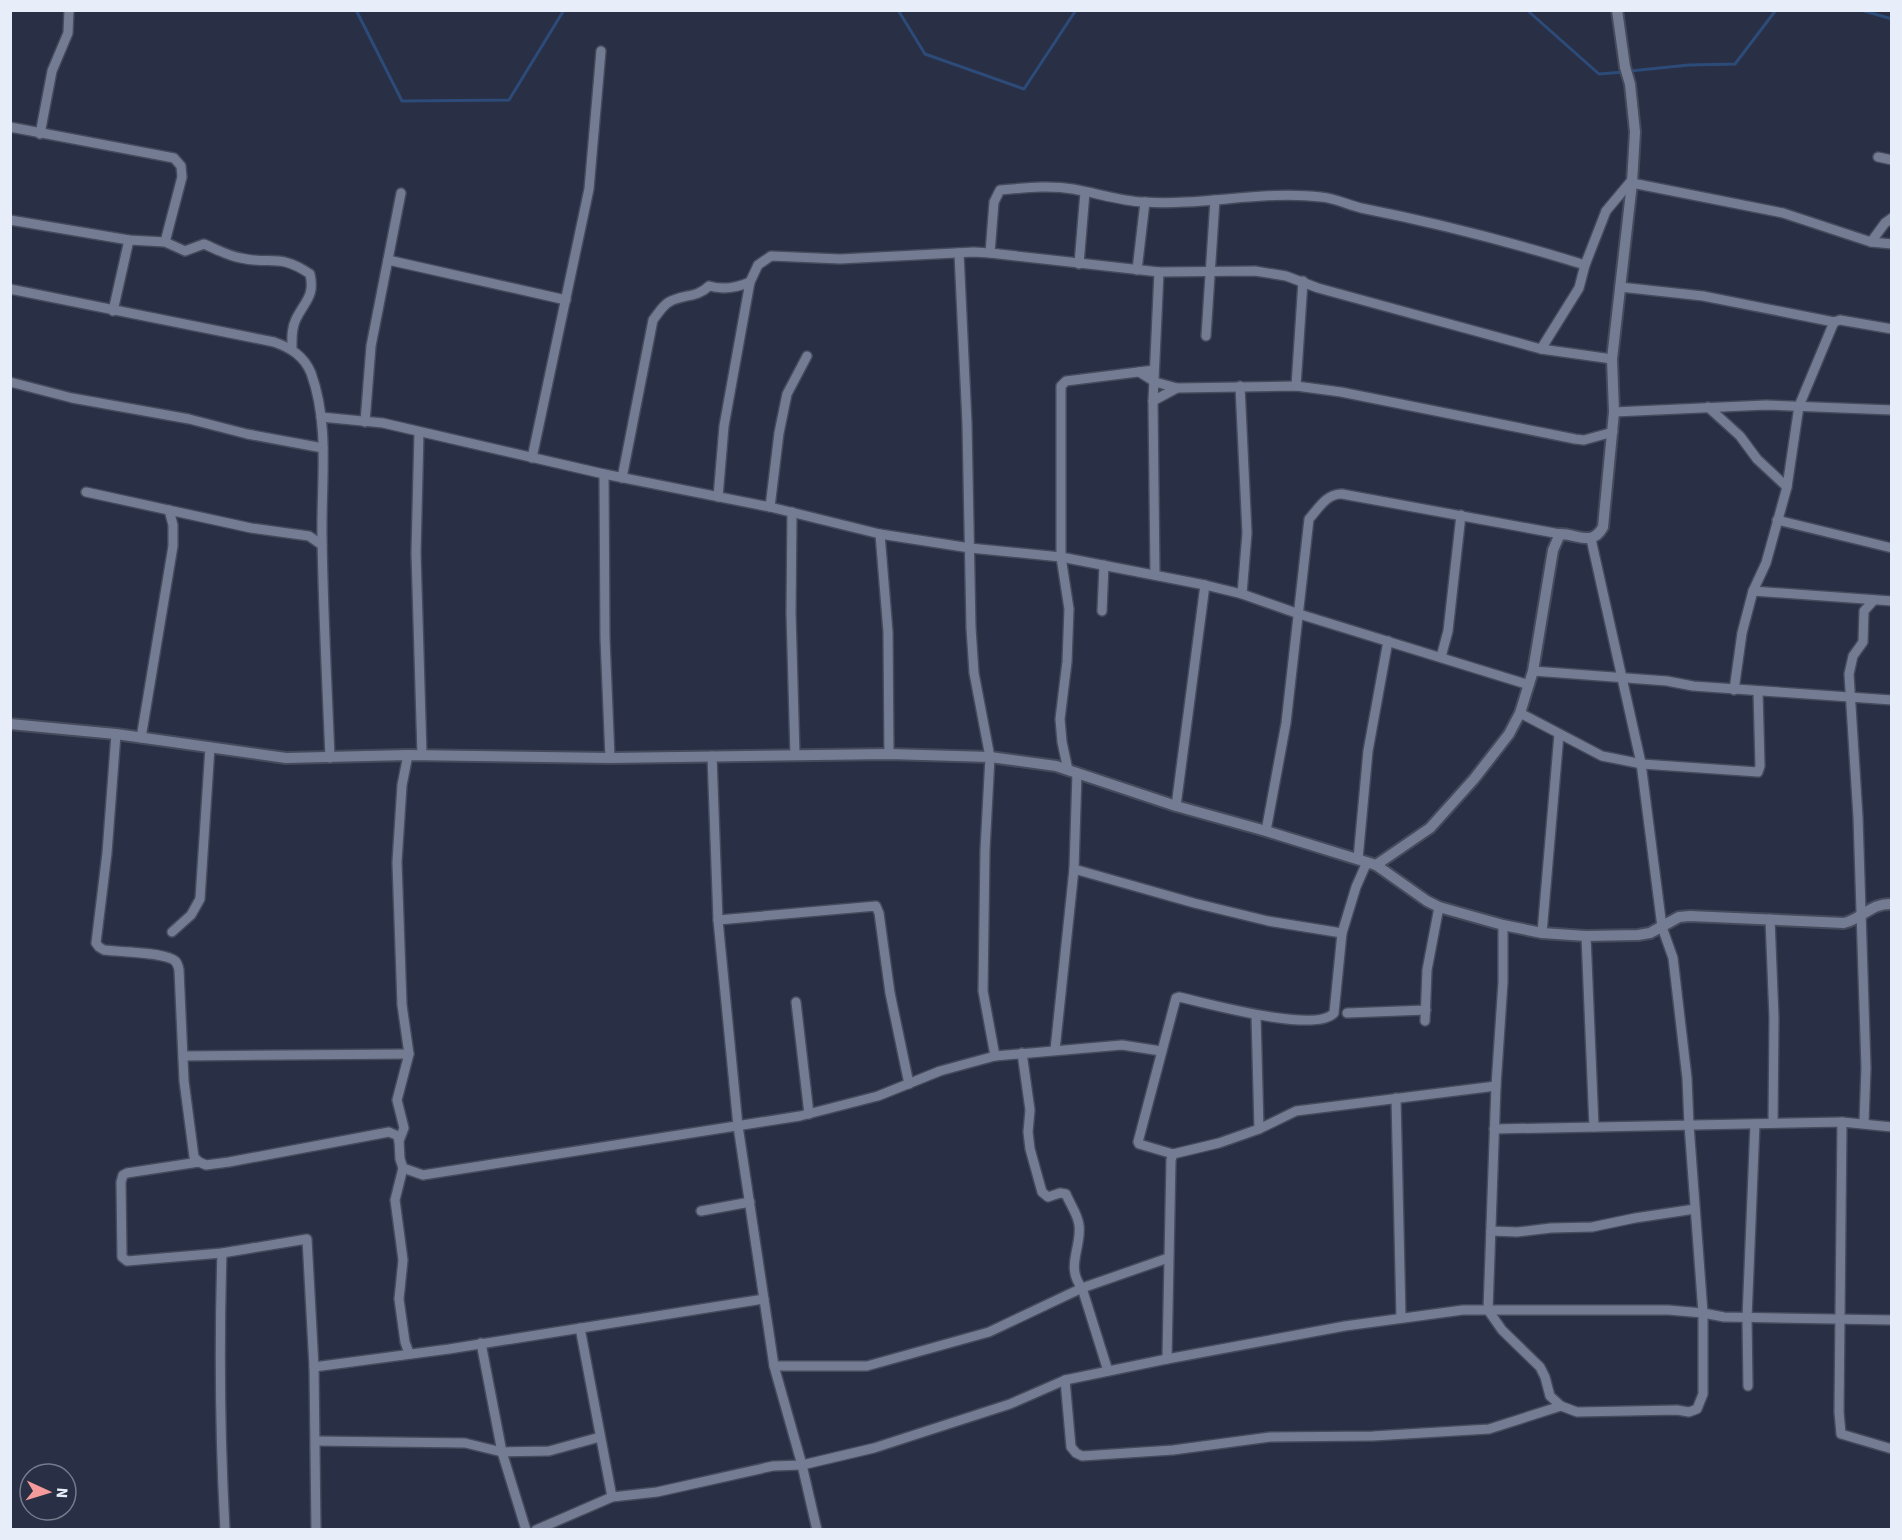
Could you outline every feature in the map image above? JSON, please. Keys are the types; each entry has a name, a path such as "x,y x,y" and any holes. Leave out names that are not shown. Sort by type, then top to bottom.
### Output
{"street":[{"path":"40,134 52,71 68,33 69,10"},
{"path":"1266,831 1286,723 1309,519 1325,500 1335,493 1591,539 1599,536 1603,527 1614,412 1612,359 1632,181 1635,132 1630,84 1617,10"},
{"path":"532,458 590,189 601,51"},
{"path":"10,127 174,158 181,166 182,177 165,242"},
{"path":"1878,157 1892,160"},
{"path":"1632,181 1782,213 1871,242 1892,244"},
{"path":"1541,349 1579,288 1585,265 1606,211 1632,181"},
{"path":"990,253 994,202 1000,190 1046,187 1145,202 1286,195 1324,197 1357,207 1448,226 1585,265"},
{"path":"1079,264 1085,192"},
{"path":"365,422 372,346 401,193"},
{"path":"1206,336 1215,200"},
{"path":"1137,270 1145,202"},
{"path":"1871,242 1884,223 1892,218"},
{"path":"10,220 129,240 165,242 184,251 204,244 240,258 278,259 295,264 310,274 313,286 309,298 295,321 292,331 292,349"},
{"path":"113,310 129,240"},
{"path":"959,253 967,423 971,628 974,673 990,757 985,850 983,991 995,1056"},
{"path":"718,497 724,426 750,282 758,265 771,256 840,259 990,253 1159,272 1255,271 1286,276 1318,288 1541,349 1612,359"},
{"path":"388,260 566,300"},
{"path":"1155,574 1154,370 1159,272"},
{"path":"1296,386 1303,281"},
{"path":"622,478 653,320 663,306 670,301 702,293 709,286 721,289 750,282"},
{"path":"1620,287 1703,296 1834,322 1840,320 1892,329"},
{"path":"10,289 274,342 292,349 304,360 319,399 321,417 322,545 330,758"},
{"path":"1734,690 1742,633 1753,591 1766,563 1787,488 1799,406 1834,322"},
{"path":"771,507 779,433 787,394 807,356"},
{"path":"1055,1050 1074,869 1072,772 1062,742 1060,719 1067,662 1069,609 1061,557 1061,386 1066,381 1154,370"},
{"path":"1139,372 1155,382 1177,388 1296,386 1341,392 1575,439 1584,440 1612,432"},
{"path":"10,382 72,398 189,419 247,434 323,448"},
{"path":"1240,386 1247,533 1242,594"},
{"path":"1154,401 1177,388"},
{"path":"1614,412 1708,407 1799,406 1892,410"},
{"path":"1708,407 1740,436 1757,459 1787,488"},
{"path":"321,417 383,423 622,478 771,507 880,534 970,548 1061,557 1205,585 1242,594 1299,614 1529,685"},
{"path":"419,432 416,553 422,755"},
{"path":"604,474 605,638 610,758"},
{"path":"86,492 251,528 309,536 322,545"},
{"path":"141,738 173,546 173,525 169,510"},
{"path":"792,512 791,613 795,755"},
{"path":"1441,657 1448,630 1461,515"},
{"path":"1778,520 1892,548"},
{"path":"309,536 322,531"},
{"path":"880,534 888,632 889,754"},
{"path":"1367,862 1430,828 1509,734 1520,713 1533,671 1553,550 1560,534"},
{"path":"1503,925 1503,982 1494,1129 1488,1310 1502,1330 1540,1367 1550,1396 1561,1406 1577,1412 1677,1410 1689,1412 1697,1408 1703,1394 1703,1313 1689,1125 1688,1078 1673,958 1662,927 1641,764 1591,539"},
{"path":"1102,611 1104,565"},
{"path":"1176,806 1205,585"},
{"path":"1753,591 1892,601"},
{"path":"1864,1123 1866,1068 1861,917 1849,674 1853,656 1863,642 1864,611 1874,600"},
{"path":"1388,641 1368,751 1367,862 1356,887 1342,933 1334,1013 1330,1018 1324,1020 1299,1020 1256,1015 1176,998 1138,1142 1141,1146 1173,1155 1219,1143 1259,1129 1296,1111 1496,1086"},
{"path":"1533,671 1621,677 1734,690 1892,700"},
{"path":"1520,713 1602,756 1641,764 1758,771 1760,766 1758,691"},
{"path":"10,724 116,734 286,758 408,755 610,758 889,754 990,757 1056,766 1176,806 1367,862 1439,907 1542,933 1586,936 1638,935 1650,933 1679,917 1690,916 1844,923 1861,917 1875,905 1892,903"},
{"path":"116,734 107,853 96,942 104,950 161,956 177,963 184,1081 194,1157 206,1165 389,1132 398,1136 400,1159 404,1168 395,1200 403,1260 399,1299 405,1342 410,1353"},
{"path":"1542,933 1559,734"},
{"path":"172,932 191,915 200,899 210,747"},
{"path":"399,1141 404,1128 397,1100 409,1054 402,1005 397,862 402,785 408,755"},
{"path":"712,756 718,920 738,1125 774,1366 817,1530"},
{"path":"1074,869 1268,921 1342,933"},
{"path":"718,920 876,906 879,913 890,993 909,1084"},
{"path":"1425,1021 1426,970 1439,907"},
{"path":"1770,919 1774,1018 1773,1123"},
{"path":"1586,936 1594,1127"},
{"path":"796,1002 809,1114"},
{"path":"1347,1013 1426,1010"},
{"path":"1256,1015 1259,1129"},
{"path":"404,1168 423,1175 809,1114 878,1096 940,1071 995,1056 1122,1045 1161,1051"},
{"path":"1022,1053 1030,1110 1028,1132 1034,1165 1042,1192 1048,1197 1060,1193 1066,1194 1077,1220 1079,1230 1074,1267 1076,1280 1082,1288 1108,1371"},
{"path":"183,1056 409,1054"},
{"path":"1396,1098 1401,1317"},
{"path":"1842,1122 1839,1412 1841,1434 1892,1449"},
{"path":"1494,1129 1842,1122 1892,1127"},
{"path":"1748,1386 1747,1318 1755,1124"},
{"path":"1167,1359 1168,1258 1173,1155"},
{"path":"199,1162 123,1175 121,1182 123,1257 127,1261 132,1261 222,1253 307,1239 314,1367 316,1530"},
{"path":"701,1211 750,1202"},
{"path":"1491,1231 1516,1232 1592,1227 1626,1219 1695,1209"},
{"path":"222,1253 219,1425 225,1530"},
{"path":"774,1366 867,1366 989,1332 1082,1288 1168,1258"},
{"path":"314,1367 765,1299"},
{"path":"536,1530 612,1497 657,1492 773,1466 802,1466 874,1448 1010,1404 1065,1380 1167,1359 1401,1317 1463,1310 1668,1310 1724,1317 1892,1320"},
{"path":"580,1328 612,1497"},
{"path":"482,1343 502,1452 526,1530"},
{"path":"1065,1380 1071,1447 1082,1456 1173,1450 1270,1437 1373,1436 1489,1429 1561,1406"},
{"path":"316,1441 465,1443 502,1452 549,1451 600,1437"}],"waterway":[{"path":"356,10 402,101 509,100 564,10"},
{"path":"898,10 925,54 1024,89 1076,10"},
{"path":"1527,10 1599,74 1624,72"},
{"path":"1630,71 1689,65 1735,64 1776,10"},
{"path":"1861,10 1892,19"}]}
